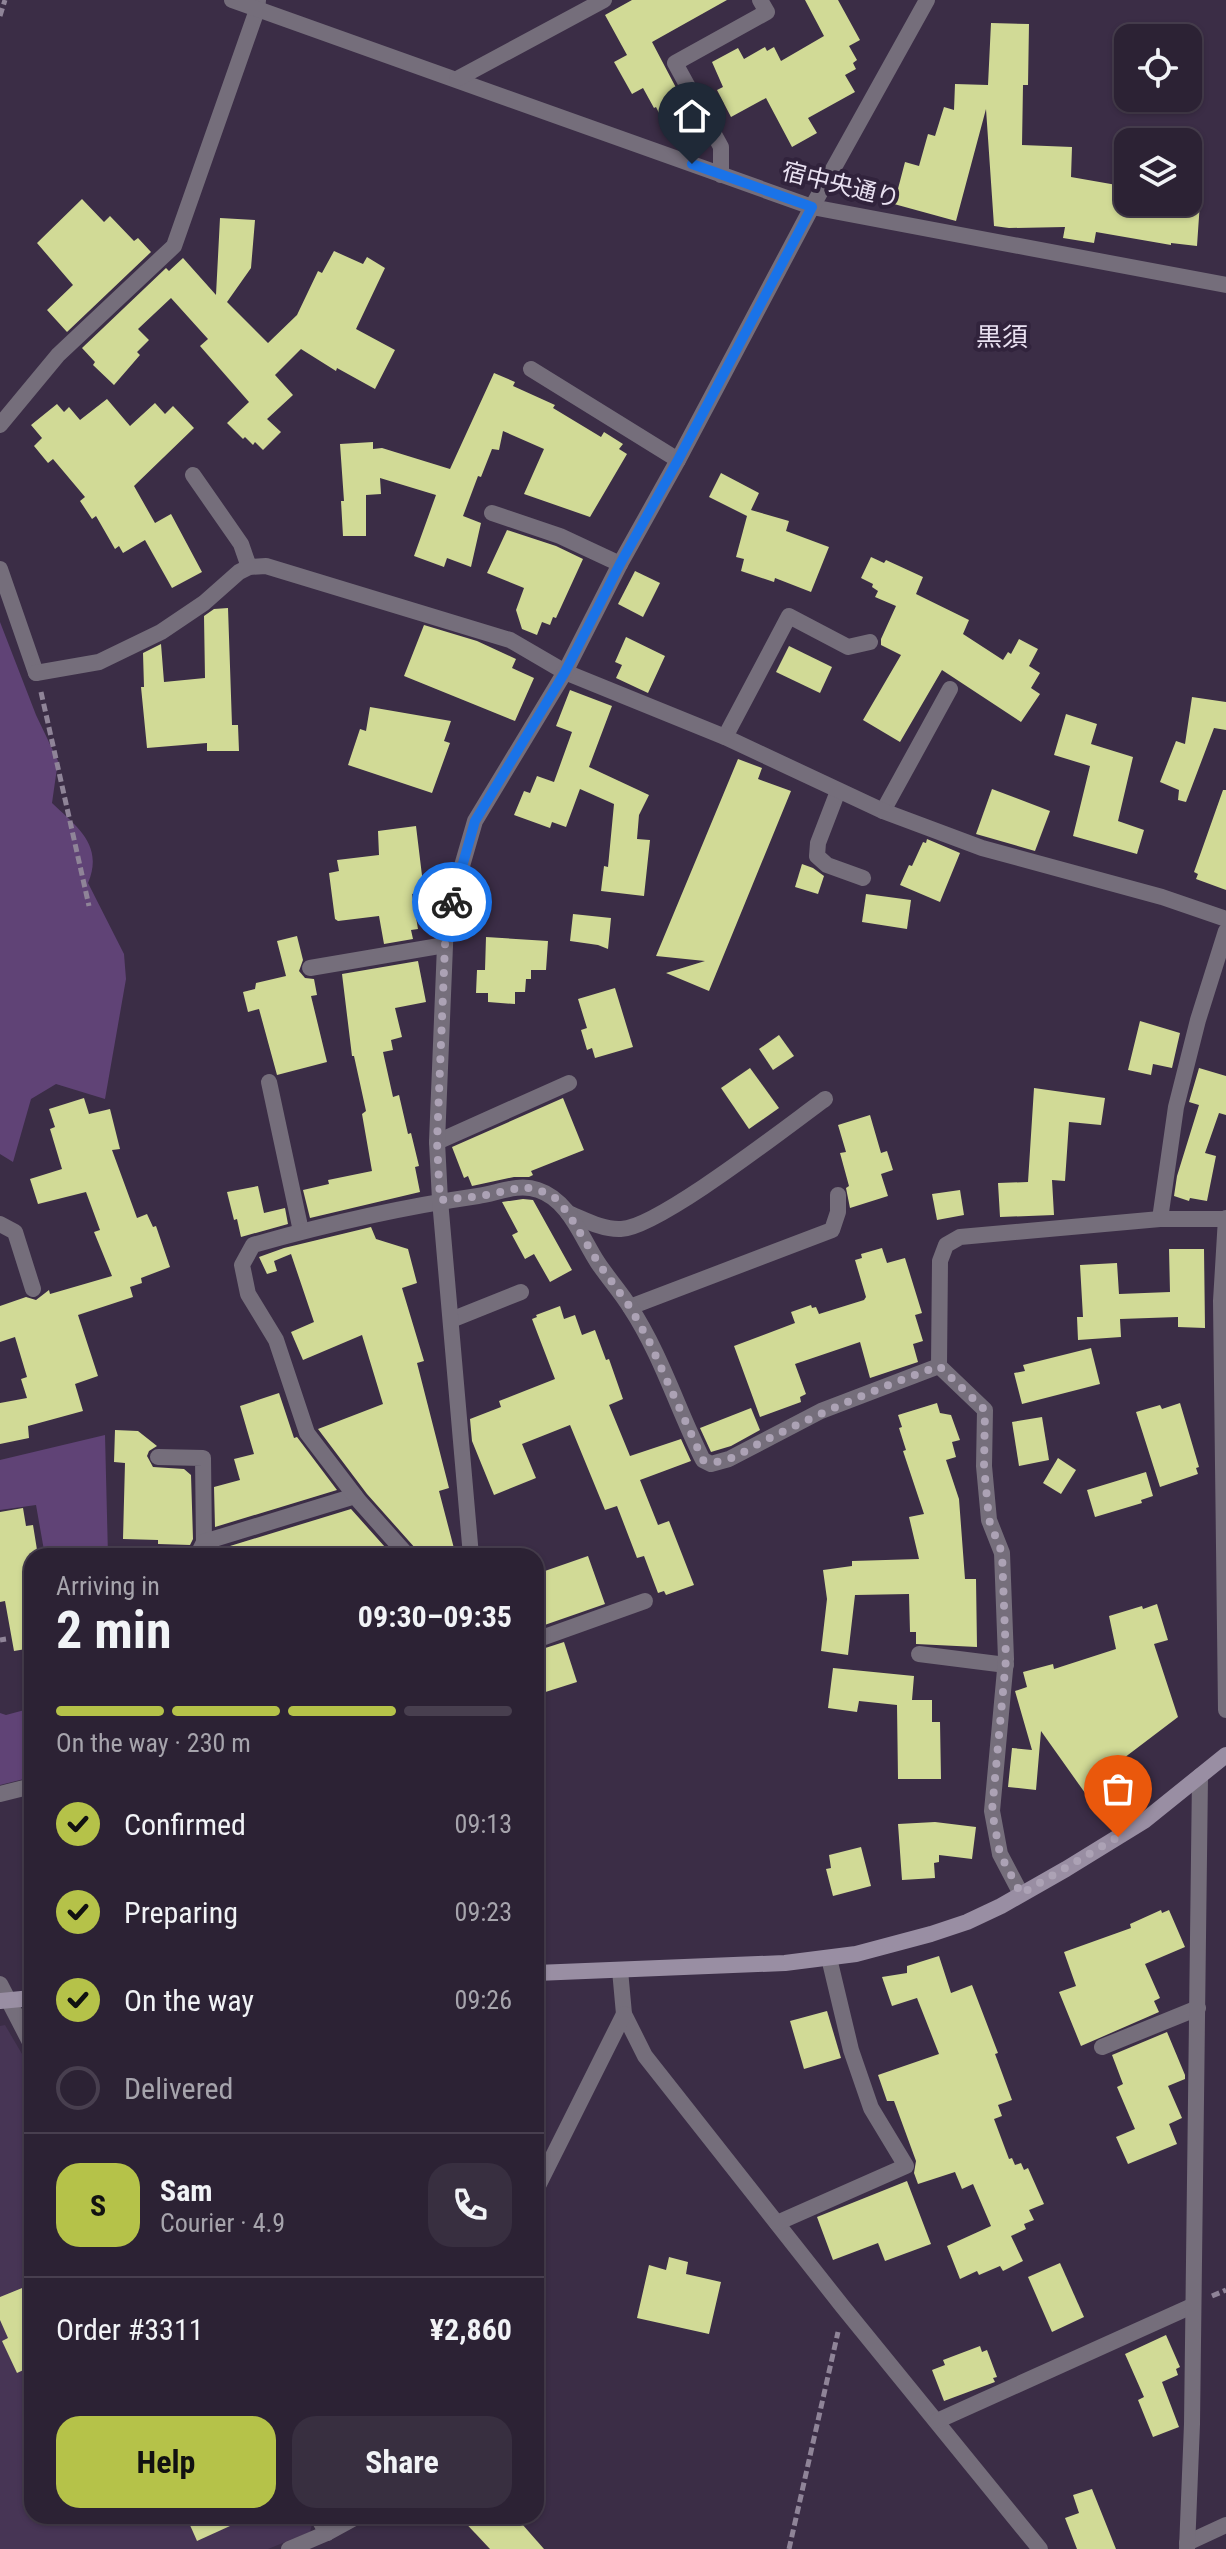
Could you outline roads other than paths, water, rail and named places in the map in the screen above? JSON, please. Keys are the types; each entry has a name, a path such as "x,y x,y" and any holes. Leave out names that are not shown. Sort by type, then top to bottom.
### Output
{"street":[{"name":"宿中央通り","path":"232,0 258,5 812,207 1226,285"},
{"path":"457,79 604,0"},
{"path":"721,175 721,147 675,63 767,12 760,0"},
{"path":"470,1548 437,1142 446,921 475,821 565,672 812,207 927,0"},
{"path":"0,425 58,355 174,246 258,5"},
{"path":"531,369 678,460"},
{"path":"193,475 241,544 249,567"},
{"path":"492,513 560,536 620,564"},
{"path":"0,569 36,673 99,662 149,638 204,603 239,572 249,567 266,566 510,640 565,672 725,737 883,811 982,848 1162,897 1226,919"},
{"path":"725,737 789,616 848,647 870,642"},
{"path":"883,811 950,689"},
{"path":"838,791 818,843 817,856 827,865 863,878"},
{"path":"1160,1219 1176,1107 1198,1020 1226,931"},
{"path":"310,968 445,945"},
{"path":"269,1082 301,1231"},
{"path":"437,1142 569,1083"},
{"path":"568,1213 606,1228 625,1229 647,1222 825,1099"},
{"path":"401,1548 355,1496 307,1433 276,1340 248,1294 242,1265 253,1245 440,1200 524,1187 539,1190 555,1198 568,1213 630,1307 668,1381 703,1460 711,1464 729,1459 821,1411 939,1366"},
{"path":"630,1307 832,1230 838,1212 838,1195"},
{"path":"1021,1894 1000,1854 992,1811 1006,1665 1002,1553 989,1520 984,1466 985,1410 939,1366 940,1261 946,1245 960,1237 1160,1219 1226,1218 1221,1301 1226,1710"},
{"path":"0,1224 15,1232 33,1289"},
{"path":"451,1320 521,1292"},
{"path":"158,1457 203,1458 200,1548"},
{"path":"203,1548 355,1496"},
{"path":"544,1637 645,1601"},
{"path":"919,1654 1006,1665"},
{"path":"544,1973 785,1963 885,1947 931,1934 967,1922 1021,1894 1144,1821 1226,1755"},
{"path":"1200,1776 1187,2546 1226,2525"},
{"path":"0,1794 24,1788"},
{"path":"777,2223 906,2166 871,2108 851,2050 829,1958"},
{"path":"620,1970 624,2014 645,2056 843,2307 1040,2549"},
{"path":"0,1984 4,2001 24,2033"},
{"path":"4,2001 24,1999"},
{"path":"1102,2047 1198,2008"},
{"path":"544,2174 624,2014"},
{"path":"937,2421 1192,2306"},
{"path":"322,2524 327,2533"},
{"path":"289,2549 343,2524"}],"district":[{"name":"黒須","path":"1002,337"}]}
